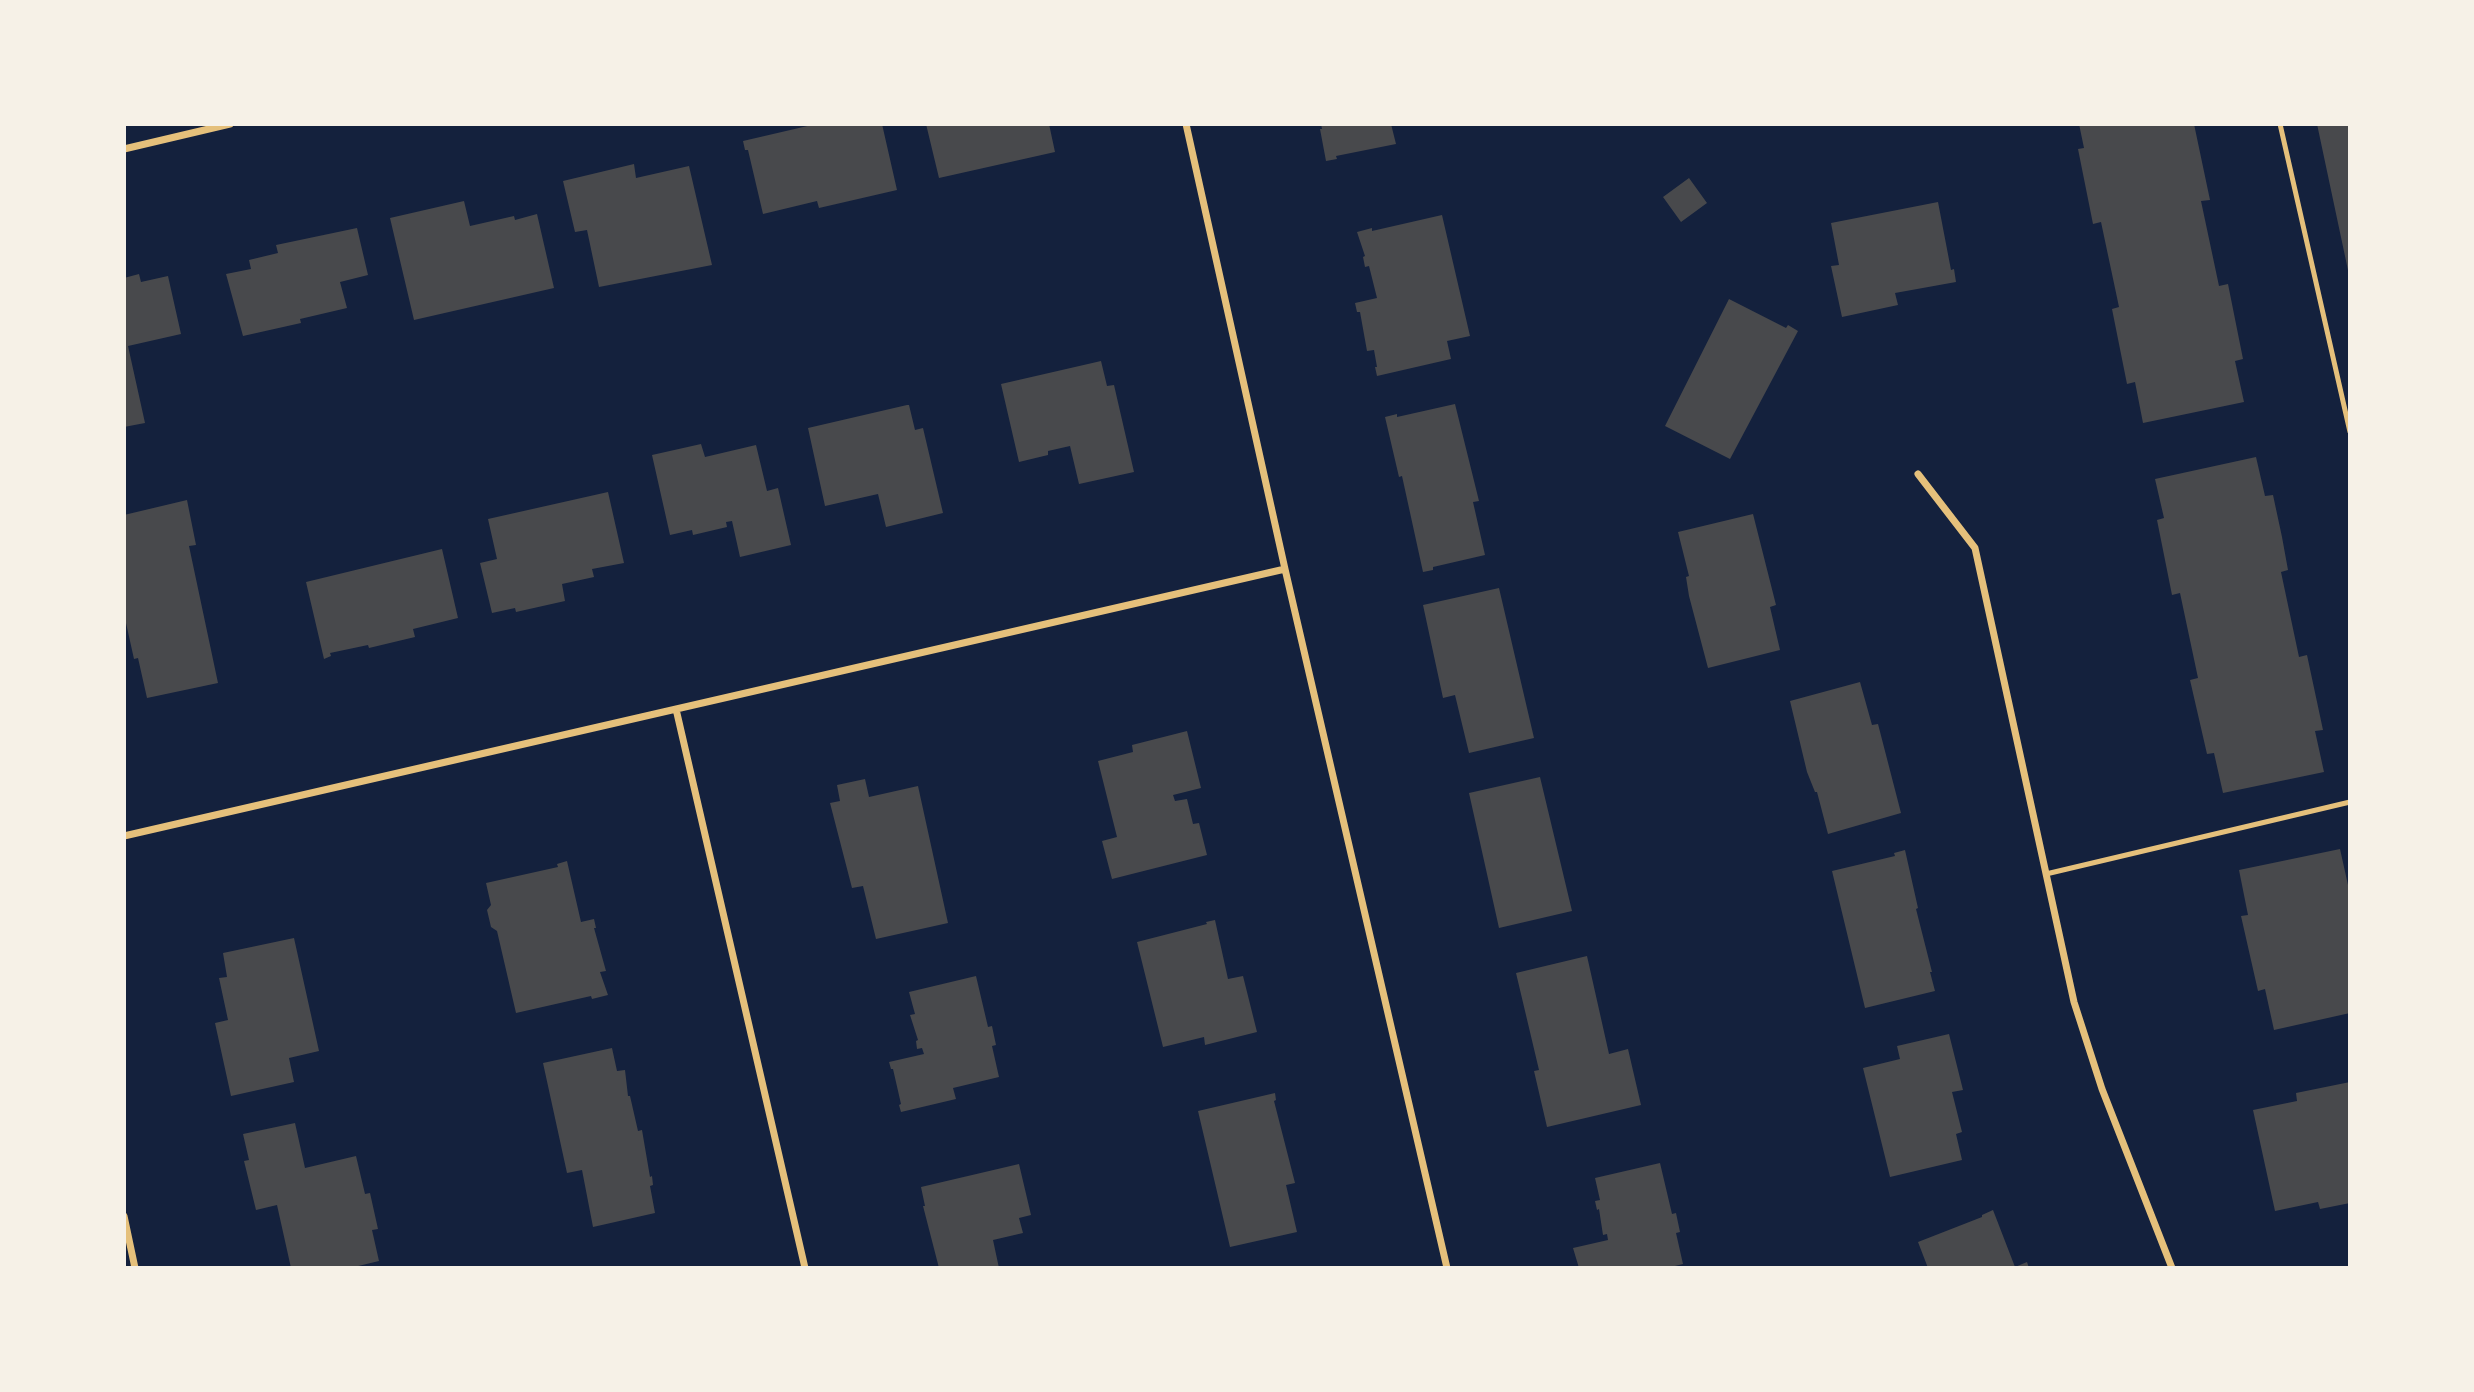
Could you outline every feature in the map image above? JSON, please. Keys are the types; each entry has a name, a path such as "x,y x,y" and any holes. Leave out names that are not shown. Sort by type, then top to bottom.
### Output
{"street":[{"path":"124,149 230,124"},
{"path":"1186,124 1285,569 1447,1268"},
{"path":"1918,474 1975,548 2074,1002 2102,1089 2172,1268"},
{"path":"124,836 1285,569"},
{"path":"676,709 805,1268"},
{"path":"124,1216 135,1268"}],"lane":[{"path":"2280,124 2349,428"},
{"path":"2046,874 2350,802"}],"building":[{"path":"816,124 882,124 897,190 819,208 817,201 763,214 748,150 745,150 743,141"},
{"path":"926,124 1049,124 1055,152 939,178"},
{"path":"1321,124 1391,124 1396,144 1336,156 1337,159 1326,161"},
{"path":"2079,124 2194,124 2210,200 2201,201 2219,286 2228,284 2243,359 2235,361 2244,402 2143,423 2135,382 2127,384 2112,309 2119,307 2101,222 2093,224 2078,149 2084,148"},
{"path":"2317,124 2350,124 2349,275"},
{"path":"634,164 636,178 689,166 712,265 599,287 587,230 575,232 563,181"},
{"path":"1689,178 1707,203 1681,222 1663,197"},
{"path":"464,201 470,226 537,214 554,288 414,320 390,218"},
{"path":"1938,202 1951,270 1954,269 1956,282 1895,293 1898,305 1842,317 1831,266 1839,265 1831,223"},
{"path":"1442,215 1470,336 1447,341 1451,359 1377,376 1374,350 1367,351 1360,312 1357,312 1355,303 1377,298 1369,266 1365,267 1365,256 1357,232"},
{"path":"357,228 368,275 340,282 347,308 300,319 301,323 243,336 226,274 251,269 249,260 278,253 276,245"},
{"path":"139,274 141,282 168,276 181,334 128,346 145,423 124,427 124,278"},
{"path":"1729,299 1786,328 1788,325 1798,331 1730,459 1665,426"},
{"path":"1101,361 1107,386 1114,385 1134,472 1079,484 1070,446 1019,462 1001,384"},
{"path":"1455,404 1479,501 1473,502 1485,555 1433,567 1433,570 1423,572 1402,476 1399,477 1385,417 1397,414 1397,417"},
{"path":"909,405 915,430 923,428 943,513 886,527 878,494 825,506 808,428"},
{"path":"701,444 705,457 756,445 767,491 778,488 791,545 740,557 732,521 726,522 727,527 693,535 692,530 670,535 652,455"},
{"path":"2256,457 2265,496 2273,495 2288,570 2281,572 2299,657 2307,655 2323,730 2315,731 2324,772 2223,793 2214,753 2207,754 2190,680 2198,678 2180,593 2172,595 2157,520 2164,518 2155,479"},
{"path":"608,492 624,563 592,569 594,577 562,584 565,601 516,612 515,608 492,613 480,563 497,559 488,519"},
{"path":"187,500 196,545 189,546 218,683 147,698 138,658 134,659 124,614 124,515"},
{"path":"1753,514 1776,605 1770,607 1780,650 1708,668 1689,596 1686,577 1689,576 1678,532"},
{"path":"442,549 458,618 413,629 415,637 369,648 368,645 330,653 331,656 324,659 306,582"},
{"path":"1499,588 1534,738 1469,753 1455,695 1443,698 1423,605"},
{"path":"1860,682 1872,725 1878,724 1901,813 1828,834 1817,792 1807,772 1790,701"},
{"path":"1187,731 1201,788 1173,795 1175,801 1187,799 1193,824 1199,823 1207,855 1112,879 1102,841 1117,837 1098,761 1133,752 1132,745"},
{"path":"1540,777 1572,911 1499,928 1469,793"},
{"path":"865,779 869,797 918,786 948,923 876,939 863,886 852,888 830,803 840,801 837,785"},
{"path":"2340,849 2350,894 2350,1013 2274,1030 2265,989 2258,991 2241,916 2248,915 2239,870"},
{"path":"1905,850 1935,991 1865,1008 1832,871 1895,856 1894,853"},
{"path":"567,861 581,922 594,919 606,971 600,972 608,995 592,999 591,996 516,1013 497,931 491,927 487,910 491,905 486,883 558,867 557,864"},
{"path":"1215,920 1228,979 1243,976 1257,1032 1205,1045 1204,1037 1163,1047 1137,942"},
{"path":"294,938 319,1051 289,1058 294,1082 231,1096 215,1023 228,1020 219,978 227,977 223,953"},
{"path":"1587,956 1609,1054 1628,1049 1641,1105 1547,1127 1534,1071 1539,1070 1516,973"},
{"path":"976,976 988,1027 992,1026 996,1045 992,1046 999,1077 953,1088 956,1099 901,1112 893,1069 889,1062 924,1054 922,1048 917,1049 918,1040 910,1015 915,1014 909,992"},
{"path":"1949,1034 1963,1090 1952,1092 1962,1132 1956,1134 1962,1160 1890,1177 1863,1068 1900,1059 1897,1046"},
{"path":"612,1048 617,1071 625,1070 628,1096 638,1131 642,1130 650,1177 652,1176 653,1185 650,1186 655,1213 593,1227 582,1170 567,1173 543,1063"},
{"path":"2350,1082 2350,1203 2320,1209 2318,1202 2275,1211 2253,1110 2297,1101 2296,1093"},
{"path":"1275,1093 1274,1101 1295,1183 1286,1185 1297,1232 1230,1247 1198,1111"},
{"path":"295,1123 305,1168 356,1156 365,1194 370,1193 378,1229 372,1230 379,1261 350,1268 291,1268 277,1205 256,1210 244,1161 249,1160 243,1134"},
{"path":"1660,1163 1672,1214 1676,1213 1680,1232 1676,1233 1683,1264 1667,1268 1579,1268 1573,1248 1608,1240 1607,1234 1603,1235 1595,1201 1600,1200 1595,1178"},
{"path":"1019,1164 1031,1215 1019,1218 1023,1233 993,1240 999,1268 939,1268 923,1206 921,1187"},
{"path":"1993,1210 2015,1267 2027,1262 2029,1268 1928,1268 1918,1242 1982,1217"}]}
